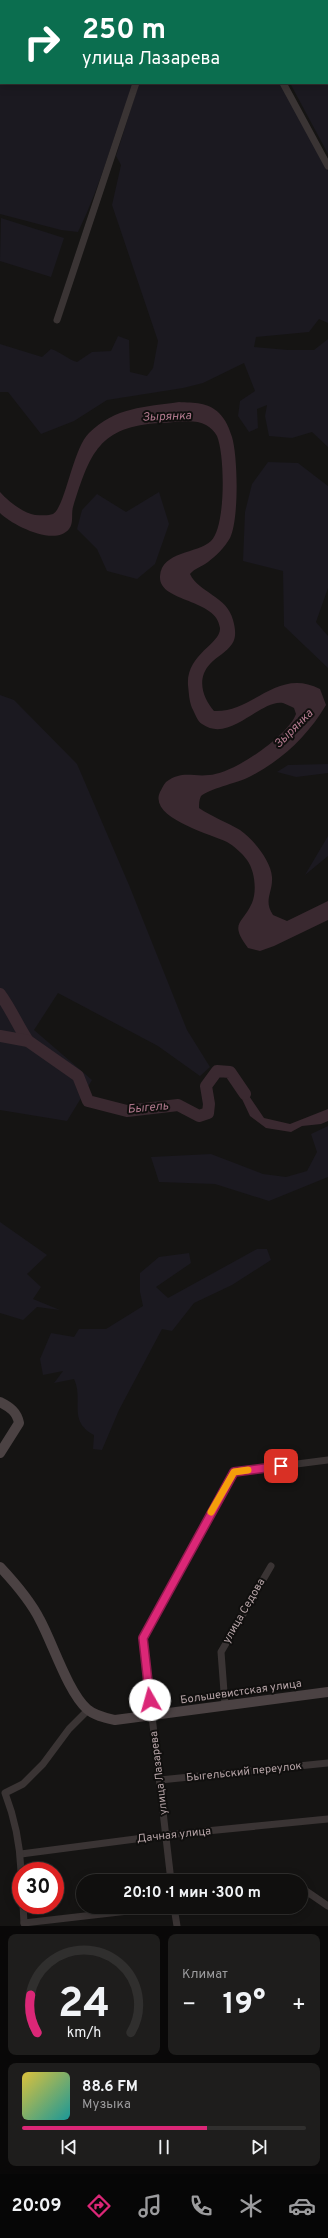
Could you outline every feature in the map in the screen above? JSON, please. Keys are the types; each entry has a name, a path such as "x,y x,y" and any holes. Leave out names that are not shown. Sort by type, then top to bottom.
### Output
{"street":[{"path":"57,320 136,84"},
{"path":"284,84 328,166"},
{"path":"0,1402 17,1415 19,1423 0,1453"},
{"name":"улица Лазарева","path":"170,1874 143,1638 234,1472 328,1460"},
{"name":"улица Седова","path":"225,1705 221,1652 270,1566"},
{"name":"Большевистская улица","path":"0,1567 25,1595 40,1619 78,1698 88,1710 101,1717 115,1720 328,1692"},
{"path":"21,1862 21,1854 14,1816 5,1793 23,1784 43,1764 69,1729 88,1710"},
{"name":"Быгельский переулок","path":"160,1780 328,1763"},
{"name":"Дачная улица","path":"21,1854 166,1835 328,1819"},
{"path":"308,1892 328,1906"},
{"path":"23,1914 23,1925 109,1914"},
{"path":"175,1914 177,1926"}],"shaded area":[{"path":"0,84 134,84 101,177 78,232 61,230 0,214"},
{"path":"139,84 281,84 328,171 328,323 319,319 309,332 256,337 254,347 288,350 314,350 328,339 328,447 312,432 292,438 269,436 265,416 267,405 257,409 258,428 249,432 238,416 240,401 255,391 244,363 203,383 183,388 107,400 74,421 41,434 8,392 0,392 0,344 42,357 51,349 77,362 92,352 111,351 118,336 129,340 130,372 147,376 153,368 158,341 112,205 121,165 116,156"},
{"path":"291,84 328,84 328,154"},
{"path":"1,218 64,238 51,277 0,261"},
{"path":"268,462 298,463 328,486 328,588 316,622 328,636 328,668 284,626 283,571 243,561 245,512 252,484"},
{"path":"159,492 169,524 155,564 137,579 107,571 97,549 77,529 82,510 97,494 126,512"},
{"path":"0,695 14,700 77,764 129,885 187,1030 210,1067 200,1076 158,1046 58,993 34,1030 92,1080 67,1121 0,1110"},
{"path":"328,764 328,773 296,777 277,772 288,765"},
{"path":"328,836 328,856 305,875"},
{"path":"328,1126 328,1177 269,1201 215,1184 159,1182 151,1157 211,1154 263,1174 286,1177 307,1171 317,1152 311,1134"},
{"path":"0,1222 47,1255 27,1274 41,1287 33,1299 60,1310 37,1307 23,1320 0,1313"},
{"path":"257,1249 267,1249 271,1260 232,1285 194,1303 172,1331 162,1329 119,1410 102,1450 93,1449 94,1435 86,1429 78,1417 78,1395 74,1379 54,1383 63,1371 43,1375 40,1359 51,1333 74,1337 79,1329 106,1329 143,1306 140,1292 140,1273 159,1257 189,1253 191,1263 156,1287 168,1298"}],"water":[{"name":"Зырянка","path":"179,402 195,403 215,409 225,421 231,434 234,446 237,488 235,517 230,538 214,557 190,574 200,586 225,605 230,612 235,629 235,638 232,644 210,664 203,676 202,682 204,694 214,711 228,710 278,687 291,683 305,684 320,689 326,705 319,717 292,748 271,764 247,778 205,793 200,799 199,808 240,830 256,845 265,857 272,877 269,905 273,915 287,921 328,901 328,920 274,946 260,951 248,948 242,940 238,928 254,898 255,887 253,875 247,860 238,850 227,842 196,830 172,817 163,810 159,801 160,792 163,786 172,778 182,775 209,775 232,768 271,743 291,723 296,714 294,708 290,706 283,703 274,704 265,707 234,725 223,729 213,729 200,723 191,705 188,685 192,665 219,634 220,628 216,618 209,611 168,591 162,585 160,576 162,568 173,557 205,545 211,541 216,533 222,507 223,490 222,458 217,436 206,425 190,421 140,425 123,430 110,437 100,446 92,457 85,472 73,507 71,527 63,534 54,536 34,532 14,523 0,513 0,492 11,503 30,514 53,514 61,501 78,451 83,441 99,424 120,413 142,407"},
{"path":"239,1081 264,1118 290,1124 328,1109 328,1121 321,1124 302,1126 291,1132 266,1128 250,1116 234,1082"}],"waterway":[{"path":"0,994 28,1041"},
{"name":"Быгель","path":"0,1036 28,1041 78,1076 88,1101 127,1111 178,1105 199,1116 208,1113 209,1104 206,1086 217,1071 230,1072 245,1094"}],"slow traffic":[{"path":"211,1512 234,1472 248,1470"}],"route":[{"path":"150,1700 143,1638 206,1521 234,1472 281,1466"}]}
